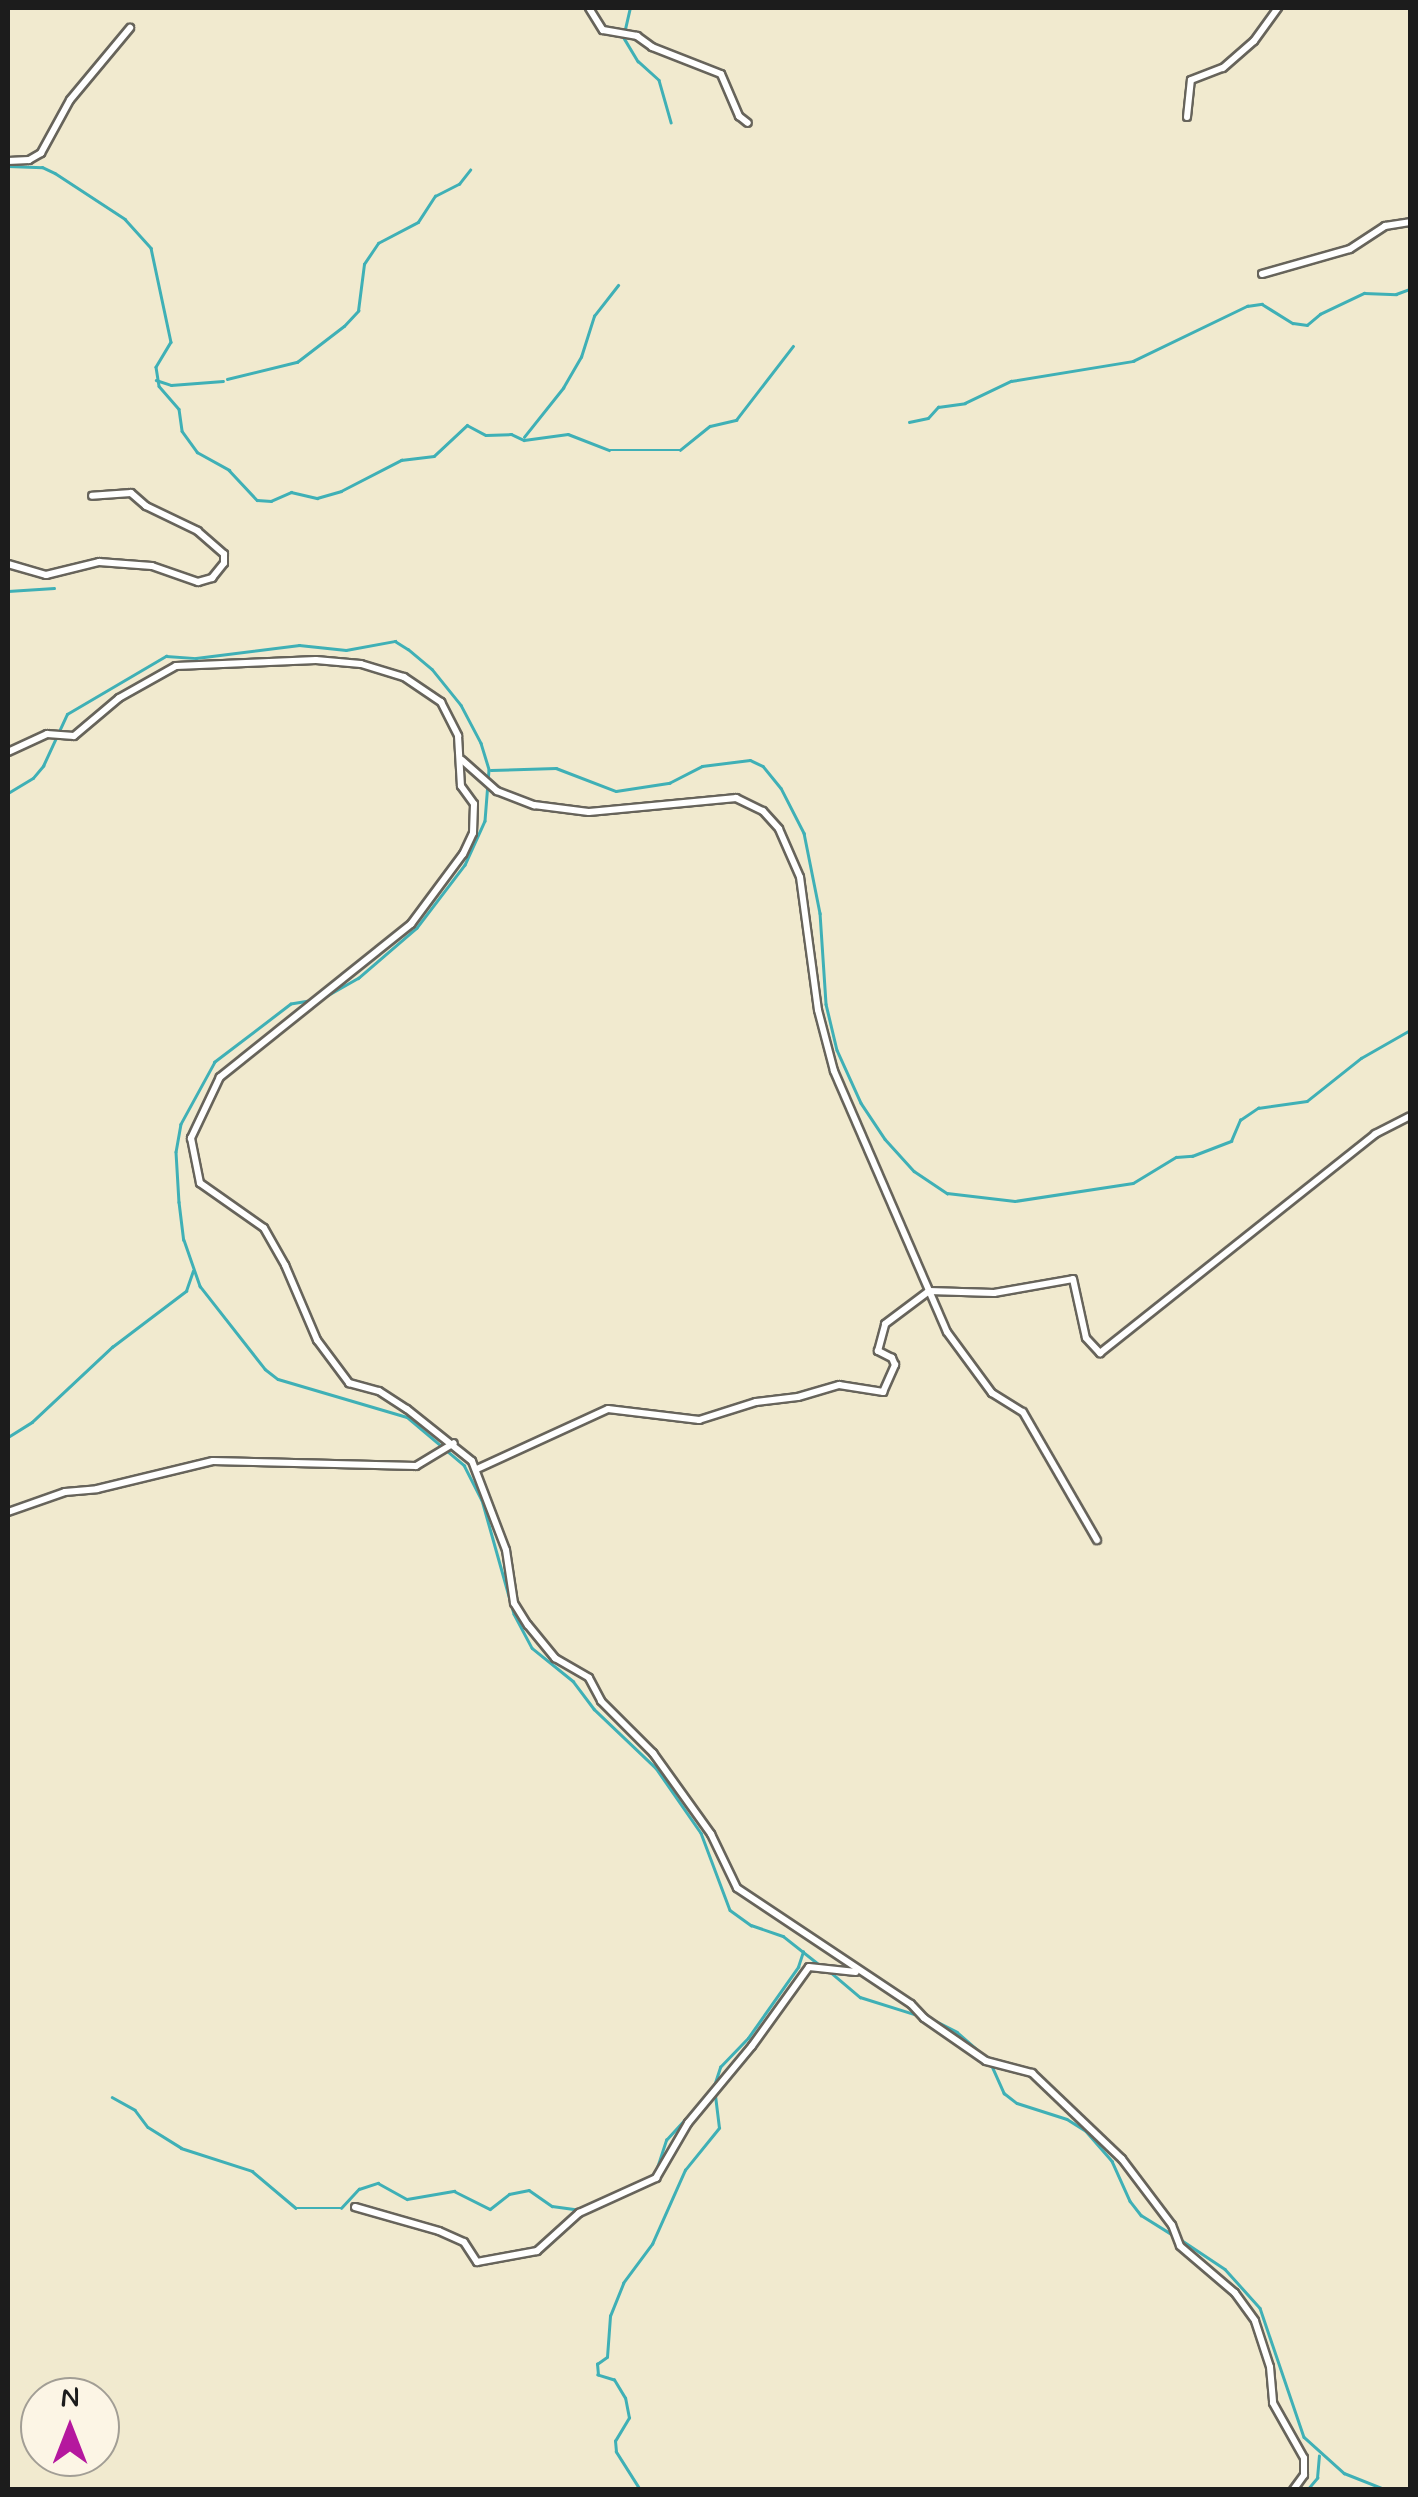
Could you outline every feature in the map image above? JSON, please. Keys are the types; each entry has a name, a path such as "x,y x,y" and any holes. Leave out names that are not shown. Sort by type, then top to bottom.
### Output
{"street":[{"path":"588,8 603,30 637,36 652,47 721,74 740,116 748,123"},
{"path":"1187,117 1191,80 1223,68 1254,40 1278,8"},
{"path":"8,161 28,160 41,152 70,100 130,28"},
{"path":"1262,274 1350,249 1385,226 1410,222"},
{"path":"8,564 46,575 100,562 152,566 198,582 212,578 224,563 224,554 198,531 146,506 132,494 92,496"},
{"path":"8,752 47,734 74,736 119,698 176,666 316,660 389,670 432,694 448,712 462,759 461,786 474,804 475,822 448,880 385,947 229,1066 199,1115 190,1148 200,1183 264,1228 286,1266 317,1340 349,1383 378,1391 454,1442 476,1469 506,1550 514,1603 535,1636 564,1666 589,1678 607,1707 653,1753 711,1834 737,1888 911,2004 924,2018 986,2061 1032,2074 1122,2159 1172,2225 1180,2246 1226,2283 1254,2321 1270,2367 1274,2403 1305,2464 1304,2475 1293,2490"},
{"path":"462,759 497,790 534,805 589,812 736,798 754,805 779,829 800,877 818,1010 834,1071 929,1291 950,1337 984,1383 999,1399 1023,1412 1096,1540"},
{"path":"476,1469 608,1409 699,1420 756,1402 798,1398 839,1385 883,1392 896,1366 892,1358 878,1351 886,1324 910,1301 929,1291 994,1292 1073,1279 1086,1338 1092,1350 1100,1353 1374,1134 1410,1116"},
{"path":"8,1512 65,1492 97,1489 213,1462 416,1466 454,1442"},
{"path":"356,2207 464,2242 477,2262 537,2251 579,2214 639,2189 663,2170 688,2123 752,2046 808,1967 857,1971"}],"waterway":[{"path":"625,29 630,8"},
{"path":"624,38 638,61 659,80 671,122"},
{"path":"8,166 42,167 55,173 125,219 151,248 171,342 156,367 159,386 179,409 182,431 197,452 229,470 257,500 271,501 291,492 317,498 341,491 401,460 434,456 467,425 486,435 511,434 524,440 568,434 609,450 680,450 710,426 736,420 793,346"},
{"path":"227,379 297,362 344,326 358,311 364,264 378,243 418,222 435,196 459,184 470,170"},
{"path":"524,437 563,388 581,357 594,316 618,285"},
{"path":"909,422 928,418 938,407 965,403 1011,381 1133,361 1247,306 1262,304 1293,323 1307,325 1320,314 1364,293 1396,294 1410,289"},
{"path":"156,380 171,385 223,381"},
{"path":"8,591 54,588"},
{"path":"8,793 33,778 43,766 67,714 166,656 196,658 299,645 346,650 395,641 408,649 432,669 461,705 481,743 489,770 485,821 465,865 417,928 359,978 322,999"},
{"path":"491,770 556,768 616,791 669,783 702,766 750,760 763,766 781,788 804,833 820,913 826,1004 837,1050 861,1103 885,1139 914,1171 947,1193 1015,1201 1133,1183 1176,1157 1192,1156 1231,1141 1240,1120 1258,1108 1307,1101 1361,1058 1410,1030"},
{"path":"309,1001 291,1004 215,1062 181,1124 176,1152 179,1202 184,1240 200,1286 265,1369 278,1379 407,1417 464,1465 482,1500 514,1614 532,1648 573,1681 594,1709 656,1768 701,1833 730,1910 751,1925 783,1936 821,1966"},
{"path":"8,1437 32,1422 112,1347 186,1291 193,1271"},
{"path":"713,2089 720,2067 748,2038 798,1967 803,1952"},
{"path":"828,1970 860,1997 917,2015"},
{"path":"930,2018 957,2032 988,2059"},
{"path":"992,2066 1004,2093 1017,2103 1067,2119 1086,2131 1112,2161 1130,2201 1141,2215 1173,2235"},
{"path":"613,2194 655,2174 666,2140 709,2093"},
{"path":"112,2097 135,2110 148,2127 181,2148 252,2171 296,2208 341,2208 359,2189 378,2183 407,2199 454,2191 490,2209 509,2194 529,2190 552,2206 579,2210"},
{"path":"640,2490 616,2452 615,2441 629,2418 625,2398 614,2380 598,2375 597,2364 607,2357 610,2316 623,2283 652,2244 685,2170 719,2128 715,2097"},
{"path":"1180,2239 1225,2269 1260,2308 1304,2437 1344,2473 1387,2490"},
{"path":"1307,2490 1317,2478 1319,2456"}]}
